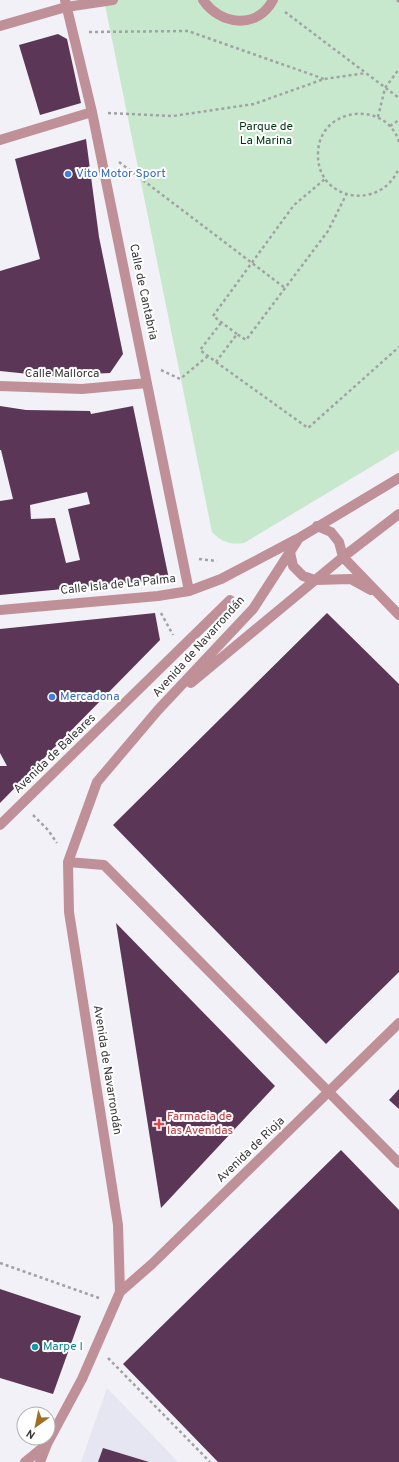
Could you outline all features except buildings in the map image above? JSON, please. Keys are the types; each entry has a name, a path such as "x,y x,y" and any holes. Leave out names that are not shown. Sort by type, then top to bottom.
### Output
{"street":[{"path":"0,26 66,3 113,0"},
{"path":"203,0 212,11 223,18 237,22 250,19 263,13 272,1"},
{"name":"Calle de Cantabria","path":"66,3 92,112 144,361 147,383 189,591"},
{"path":"0,140 92,112"},
{"name":"Calle Mallorca","path":"0,386 82,389 147,383"},
{"name":"Avenida de Navarrondán","path":"56,1427 82,1379 120,1292 118,1224 69,912 68,862 97,782 158,710 252,609 298,538 399,478"},
{"name":"Avenida de Navarrondán","path":"158,710 343,557 399,514"},
{"path":"317,526 331,532 339,542 343,557 399,615"},
{"name":"Calle Isla de La Palma","path":"0,610 158,596 189,591 221,579 298,538"},
{"path":"290,552 293,566 303,576 315,580 351,579 380,595"},
{"name":"Avenida de Baleares","path":"0,825 230,600"},
{"path":"68,862 104,865 399,1163"},
{"name":"Avenida de Rioja","path":"120,1292 152,1264 399,1023"},
{"path":"25,1462 45,1446"},
{"name":"Avenida de Navarrondán","path":"40,1462 46,1446"}],"path":[{"path":"272,1 399,98"},
{"path":"73,33 188,31 324,79"},
{"path":"378,117 385,88 399,69"},
{"path":"92,112 173,116 254,104 324,79 366,73"},
{"path":"399,142 390,126 378,117 365,113 351,114 338,118 328,127 320,139 318,153 319,166 325,179 346,195 360,197 374,194 386,187 395,177 399,168"},
{"path":"390,126 399,120"},
{"path":"99,147 285,288"},
{"path":"325,179 294,205 213,316 222,323 246,340 328,231 346,195"},
{"path":"222,323 200,350 308,428 399,348"},
{"path":"216,362 237,334"},
{"path":"144,361 180,379 208,356"},
{"path":"203,558 217,561"},
{"path":"161,615 181,649"},
{"path":"22,803 48,830 68,862"},
{"path":"0,1264 114,1304"},
{"path":"96,1346 210,1462"}],"shaded area":[{"path":"107,1388 178,1462 81,1462"}],"green space":[{"name":"Parque de La Marina","path":"104,0 399,0 399,450 244,543 235,544 226,542 212,532"}],"place":[{"name":"Vito Motor Sport","path":"68,174"},
{"name":"Mercadona","path":"52,697"},
{"name":"Farmacia de las Avenidas","path":"159,1124"},
{"name":"Marpe I","path":"35,1347"}]}
